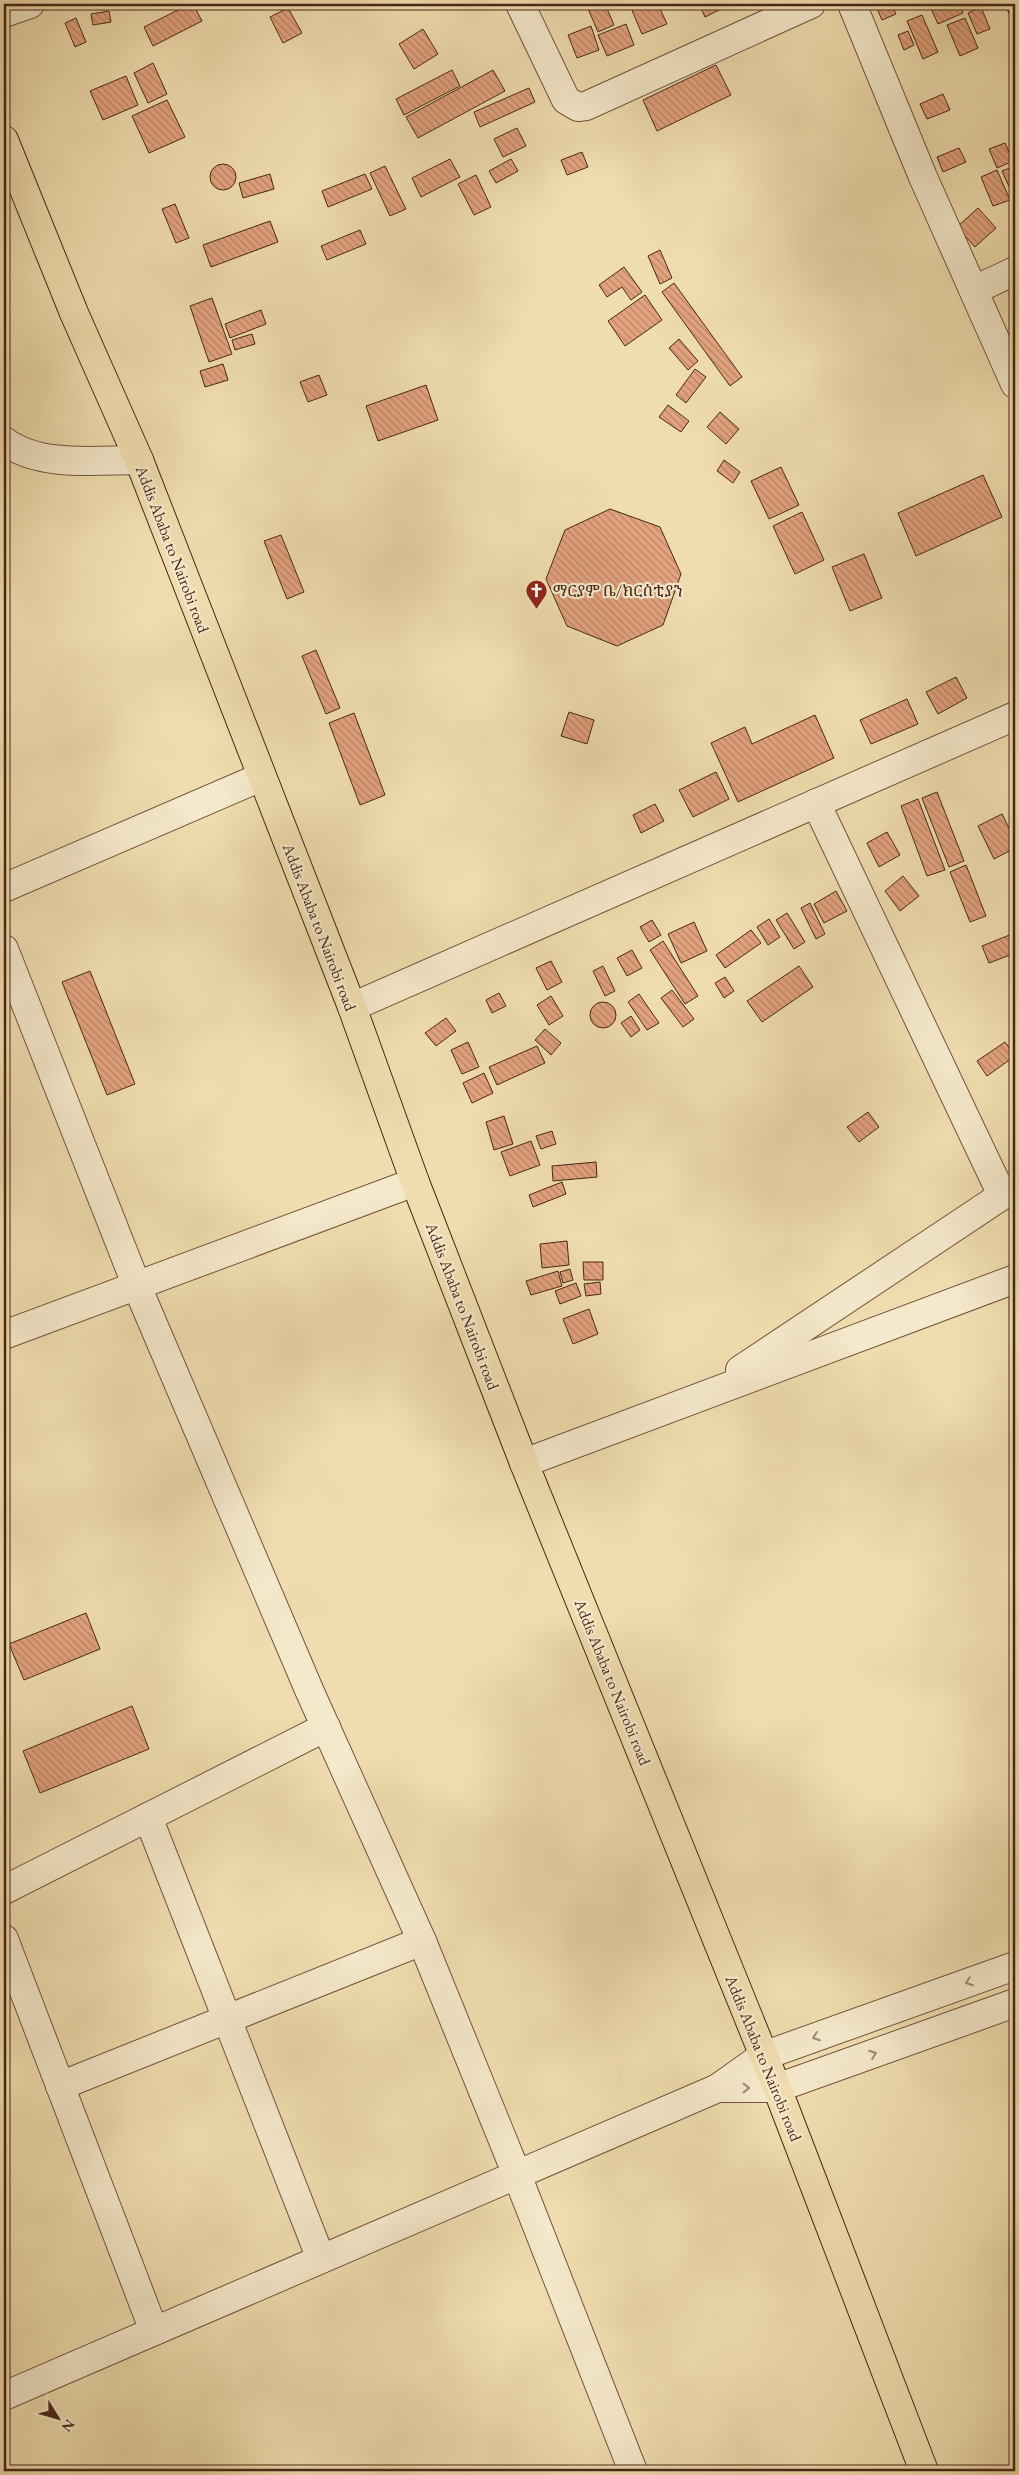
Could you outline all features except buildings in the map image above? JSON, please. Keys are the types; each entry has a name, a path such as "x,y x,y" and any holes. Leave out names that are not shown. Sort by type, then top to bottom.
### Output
{"highway":[{"name":"Addis Ababa to Nairobi road","path":"4,140 74,313 139,460 352,1008 415,1182 524,1463 777,2088 924,2471"}],"street":[{"path":"4,13 30,4"},
{"path":"520,4 566,100 578,107 586,106 811,4"},
{"path":"852,4 923,176 1015,384"},
{"path":"974,290 1015,271"},
{"path":"4,441 34,455 60,459 139,460"},
{"path":"352,1008 1015,716"},
{"path":"4,888 261,777"},
{"path":"701,1396 1009,1191 816,803"},
{"path":"4,949 136,1284 326,1727 422,1941 517,2175 633,2471"},
{"path":"4,1335 136,1284 415,1182"},
{"path":"524,1463 1015,1279"},
{"path":"4,1890 326,1727"},
{"path":"148,1817 321,2259"},
{"path":"4,1939 154,2331"},
{"path":"60,2086 422,1941"},
{"path":"4,2396 718,2088 763,2056 1015,1966"},
{"path":"718,2088 777,2088 1015,2003"}],"place":[{"name":"ማርያም ቤ/ክርስቲያን","path":"537,609"}]}
